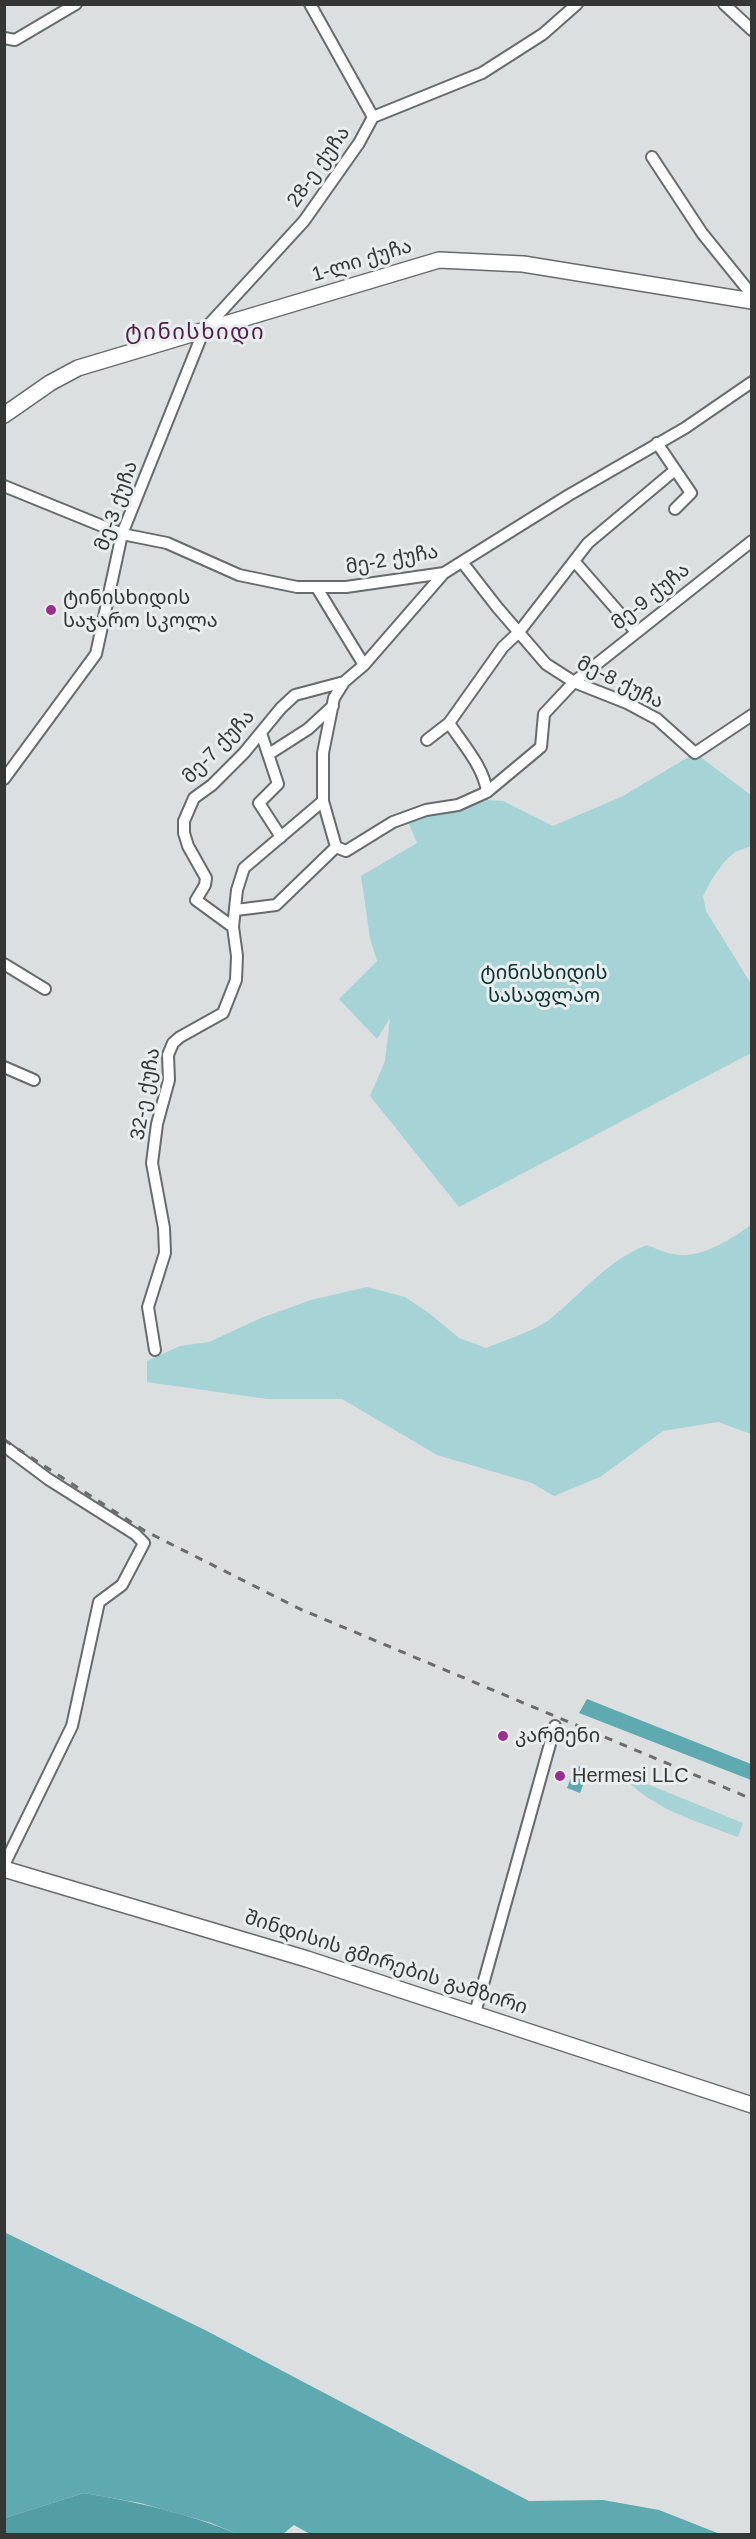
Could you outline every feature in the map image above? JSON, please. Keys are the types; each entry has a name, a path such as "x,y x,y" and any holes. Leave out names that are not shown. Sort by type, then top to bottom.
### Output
{"main road":[{"name":"1-ლი ქუჩა","path":"4,415 50,383 78,368 439,260 523,264 752,302"},
{"name":"შინდისის გმირების გამზირი","path":"4,1867 475,2013 752,2106"}],"street":[{"path":"4,38 15,40 76,4"},
{"name":"28-ე ქუჩა","path":"204,330 304,221 360,143 374,117 310,4"},
{"path":"374,117 482,73 543,34 577,4"},
{"path":"724,4 752,30"},
{"path":"652,157 702,233 752,295"},
{"name":"მე-3 ქუჩა","path":"4,779 96,654 122,534 204,330"},
{"name":"მე-2 ქუჩა","path":"4,486 122,534 167,543 239,575 287,586 346,587 444,573 685,428 752,382"},
{"path":"657,443 691,493 675,509"},
{"path":"427,740 449,723 503,647 519,632 588,543 675,470"},
{"name":"მე-9 ქუჩა","path":"336,847 346,851 393,822 426,810 458,805 487,792 541,747 544,714 574,682 752,541"},
{"name":"მე-8 ქუჩა","path":"462,562 546,663 574,682 627,703 657,719 695,753 752,715"},
{"path":"575,562 636,632"},
{"path":"236,910 276,905 336,847 323,801 323,753 334,698 344,682 364,665 444,573"},
{"path":"317,588 364,665"},
{"name":"მე-7 ქუჩა","path":"233,927 196,900 205,885 206,878 188,846 184,821 194,798 212,785 244,753 281,708 295,695 344,682"},
{"path":"269,754 308,729 333,706"},
{"path":"449,723 478,768 486,783 487,792"},
{"path":"261,733 278,784 259,803 281,837"},
{"name":"32-ე ქუჩა","path":"155,1350 148,1307 165,1252 164,1228 152,1163 157,1124 169,1080 168,1054 173,1043 180,1037 223,1013 236,981 237,956 233,927 237,890 244,868 323,801"},
{"path":"4,964 45,988"},
{"path":"4,1067 34,1080"},
{"path":"4,1446 48,1479 135,1534 144,1543 122,1585 99,1602 72,1726 4,1867"},
{"path":"475,2013 555,1726"}],"green space":[{"name":"ტინისხიდის სასაფლაო","path":"695,753 751,795 751,846 735,852 724,862 703,896 706,911 751,984 751,1053 459,1207 370,1096 385,1061 390,1018 377,1039 339,999 377,961 370,938 361,876 417,843 406,817 487,792 488,800 503,801 553,826 623,796"},
{"path":"751,1225 751,1434 718,1422 663,1431 600,1477 554,1496 532,1483 437,1455 342,1399 267,1399 147,1382 147,1361 180,1346 209,1342 261,1318 311,1300 367,1287 405,1297 459,1338 486,1348 544,1323 607,1268 633,1251 647,1245 670,1253 694,1254 715,1247"},
{"path":"620,1773 743,1823 738,1837 674,1813 632,1786"}],"shaded area":[{"path":"587,1699 751,1764 751,1780 579,1713"},
{"path":"576,1765 604,1776 602,1781 587,1775 580,1793 567,1788"},
{"path":"4,2232 205,2330 529,2501 603,2500 659,2510 720,2534 310,2534 294,2525 283,2534 237,2534 211,2523 140,2503 84,2493 5,2518"},
{"path":"84,2493 162,2509 237,2534 5,2534 5,2518"}],"railway":[{"path":"4,1440 145,1531 300,1609 752,1799"}],"place":[{"name":"ტინისხიდის საჯარო სკოლა","path":"51,610"},
{"name":"კარმენი","path":"503,1736"},
{"name":"Hermesi LLC","path":"560,1776"}],"district":[{"name":"ტინისხიდი","path":"195,333"}]}
